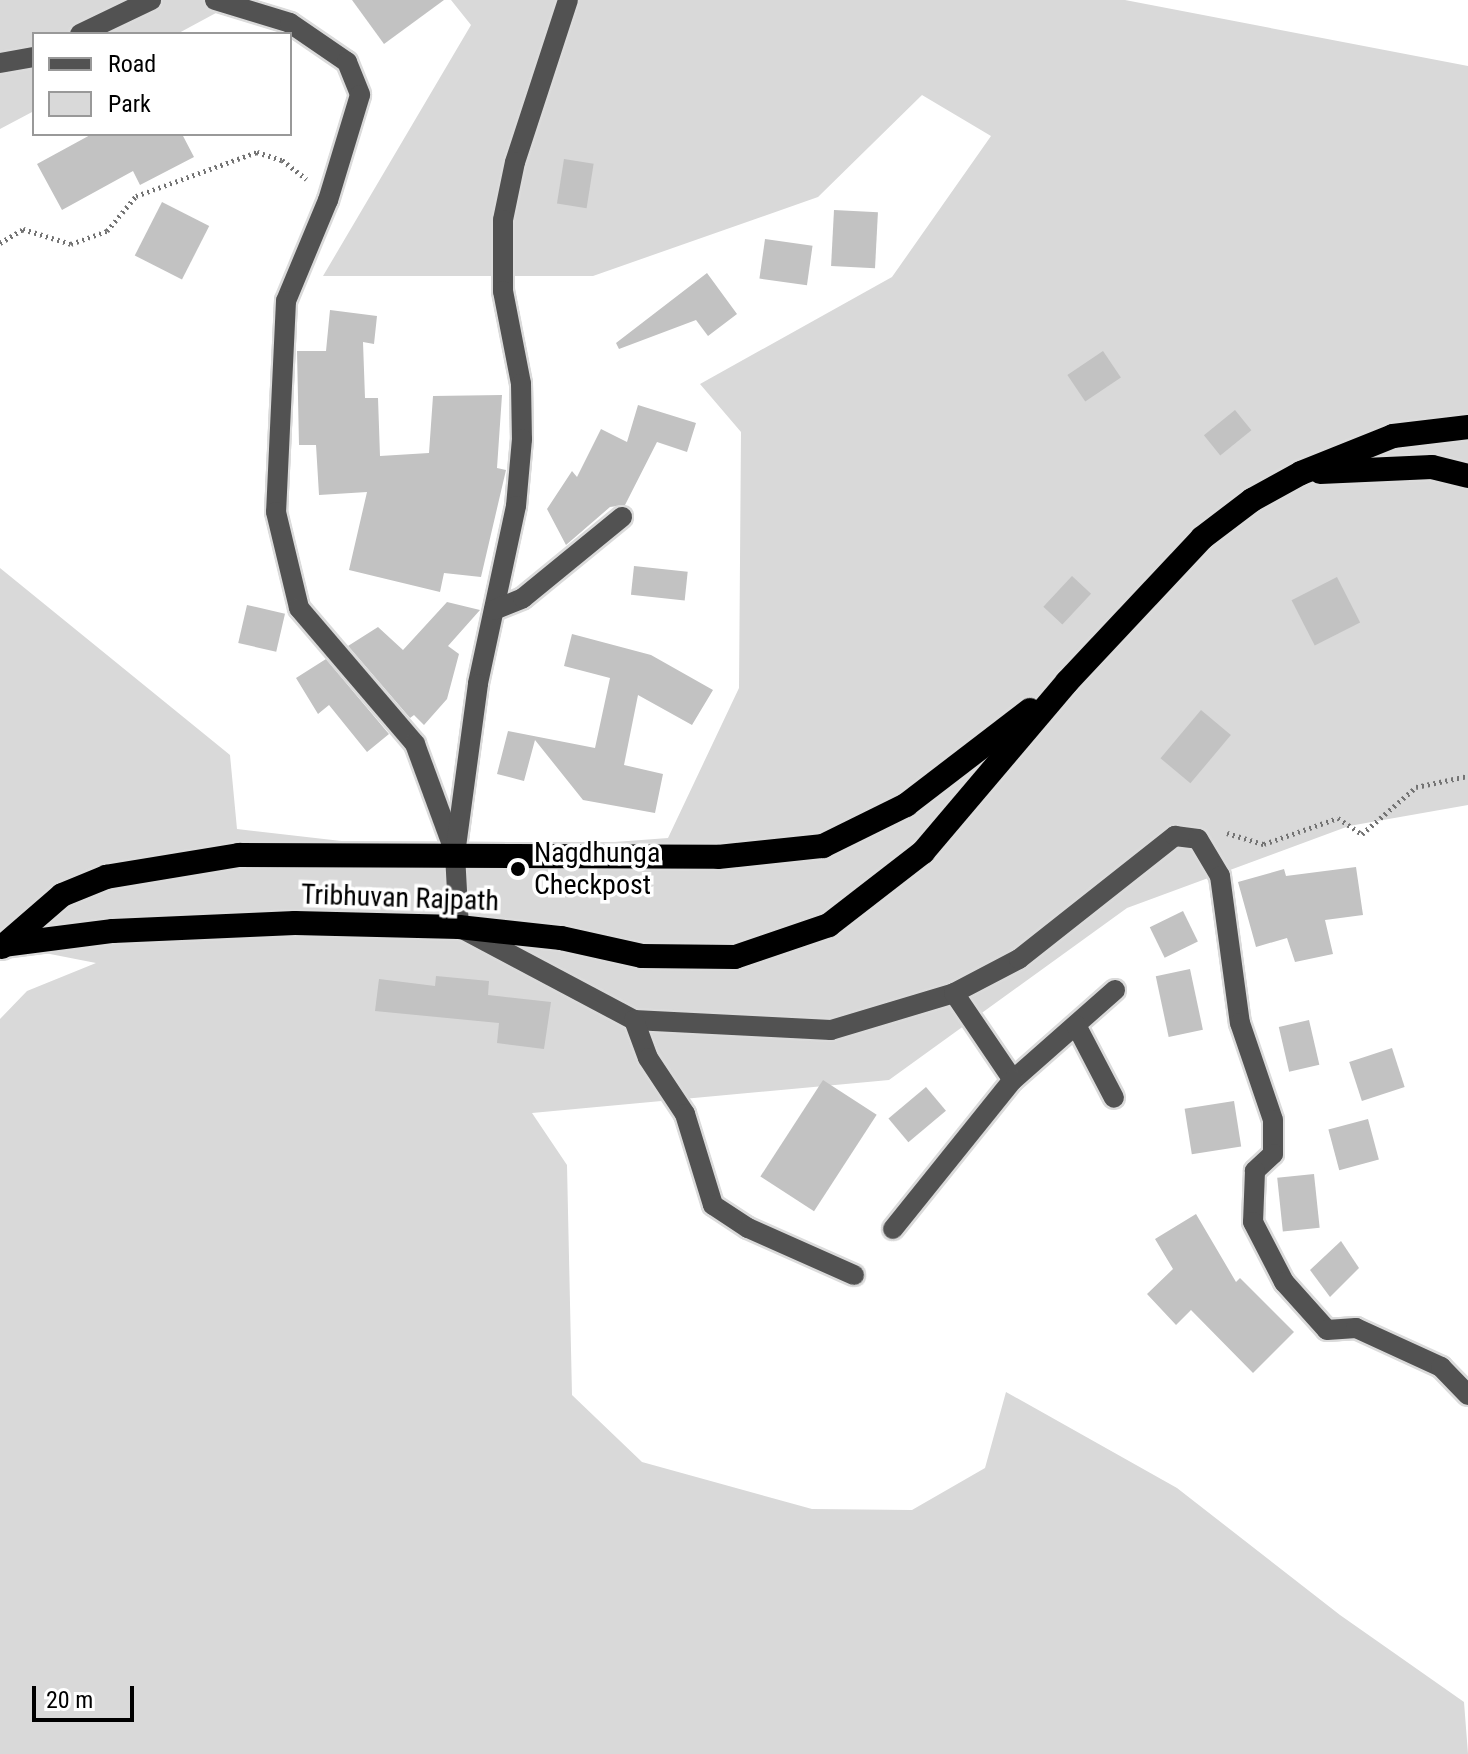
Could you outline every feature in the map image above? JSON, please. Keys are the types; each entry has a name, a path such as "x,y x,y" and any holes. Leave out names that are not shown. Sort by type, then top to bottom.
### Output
{"highway":[{"name":"Tribhuvan Rajpath","path":"2,947 113,931 280,923 459,927 561,938 642,956 735,957 829,925 923,852 1067,682 1202,538 1252,500 1301,473 1393,436 1468,427"},
{"name":"Tribhuvan Rajpath","path":"1301,473 1432,467 1468,476"},
{"name":"Tribhuvan Rajpath","path":"2,947 62,895 106,877 239,855 718,857 823,846 906,805 1067,682"}],"street":[{"path":"84,32 151,0"},
{"path":"215,0 290,23 347,62 360,95 328,200 286,301 276,512 299,608 415,744 455,854"},
{"path":"568,0 515,162 503,220 503,291 521,384 522,439 516,506 478,684 455,854 459,927 634,1020 831,1030 954,993 1019,959 1175,836 1198,839 1220,876 1240,1023 1273,1120 1273,1154 1255,1171 1253,1222 1284,1282 1327,1330 1356,1328 1441,1367 1468,1395"},
{"path":"0,63 32,57"},
{"path":"494,610 523,598 622,517"},
{"path":"893,1229 1013,1080 1115,990"},
{"path":"954,993 1013,1080"},
{"path":"634,1020 648,1058 685,1114 713,1205 748,1228 854,1275"},
{"path":"1076,1025 1114,1098"}],"path":[{"path":"0,243 23,229 71,244 107,231 136,196 257,152 282,160 328,200"},
{"path":"1198,839 1232,832 1264,844 1338,818 1362,834 1416,787 1468,776"}],"green space":[{"path":"0,0 240,0 181,32 32,32 32,112 0,129"},
{"path":"451,0 1125,0 1468,66 1468,805 1349,826 1127,908 889,1080 532,1113 567,1165 572,1395 642,1462 812,1509 912,1510 985,1468 1006,1392 1177,1488 1340,1615 1464,1702 1468,1754 0,1754 0,1019 27,991 96,963 4,945 0,951 0,568 230,755 237,829 455,854 668,838 739,688 741,432 700,384 892,277 991,136 922,95 818,197 593,276 323,276 471,25"}],"building":[{"path":"352,0 444,0 384,44"},
{"path":"88,136 183,136 194,157 140,185 133,171 62,210 37,164"},
{"path":"564,159 594,164 587,208 557,203"},
{"path":"162,202 209,226 182,280 135,255"},
{"path":"834,210 878,212 875,268 831,266"},
{"path":"765,239 813,246 807,285 759,279"},
{"path":"707,273 737,314 708,336 696,320 619,349 616,343"},
{"path":"330,310 377,316 374,344 363,342 365,398 378,398 380,456 429,453 433,396 502,395 497,468 506,470 481,577 444,573 440,592 349,570 367,492 319,495 316,445 299,445 297,351 326,351"},
{"path":"1103,351 1121,378 1085,402 1067,375"},
{"path":"638,405 696,423 687,452 657,442 625,505 610,507 566,545 547,509 572,471 577,477 601,429 627,442"},
{"path":"1235,410 1251,430 1220,455 1204,435"},
{"path":"634,566 688,572 685,600 631,595"},
{"path":"1072,576 1091,594 1062,624 1043,607"},
{"path":"1337,577 1360,622 1315,646 1292,600"},
{"path":"447,602 480,610 448,646 459,654 447,699 424,725 414,715 410,718 348,646 378,627 403,650"},
{"path":"247,605 285,614 276,652 238,643"},
{"path":"572,634 651,655 713,690 692,725 638,695 624,765 663,774 655,813 583,800 535,740 524,781 497,774 508,731 595,748 610,678 564,666"},
{"path":"326,659 389,734 367,752 329,705 318,714 296,678"},
{"path":"1201,710 1231,735 1190,783 1161,758"},
{"path":"1356,867 1363,915 1325,920 1333,954 1295,962 1287,938 1256,947 1238,882 1284,869 1286,876"},
{"path":"1183,911 1198,942 1165,958 1150,927"},
{"path":"1190,969 1203,1030 1169,1037 1156,976"},
{"path":"436,976 489,981 488,995 551,1002 544,1049 497,1043 499,1023 375,1011 379,979 435,986"},
{"path":"1309,1020 1319,1065 1289,1072 1279,1027"},
{"path":"1392,1048 1405,1087 1362,1101 1349,1062"},
{"path":"823,1080 877,1115 814,1211 760,1176"},
{"path":"926,1087 946,1111 908,1142 888,1118"},
{"path":"1234,1101 1241,1146 1192,1154 1185,1109"},
{"path":"1368,1119 1379,1160 1339,1170 1328,1130"},
{"path":"1314,1174 1320,1228 1283,1232 1277,1178"},
{"path":"1196,1214 1236,1282 1240,1278 1294,1332 1253,1373 1191,1310 1176,1325 1147,1294 1173,1269 1155,1239"},
{"path":"1341,1241 1359,1268 1330,1297 1310,1270"}],"place":[{"name":"Nagdhunga Checkpost","path":"518,869"}]}
